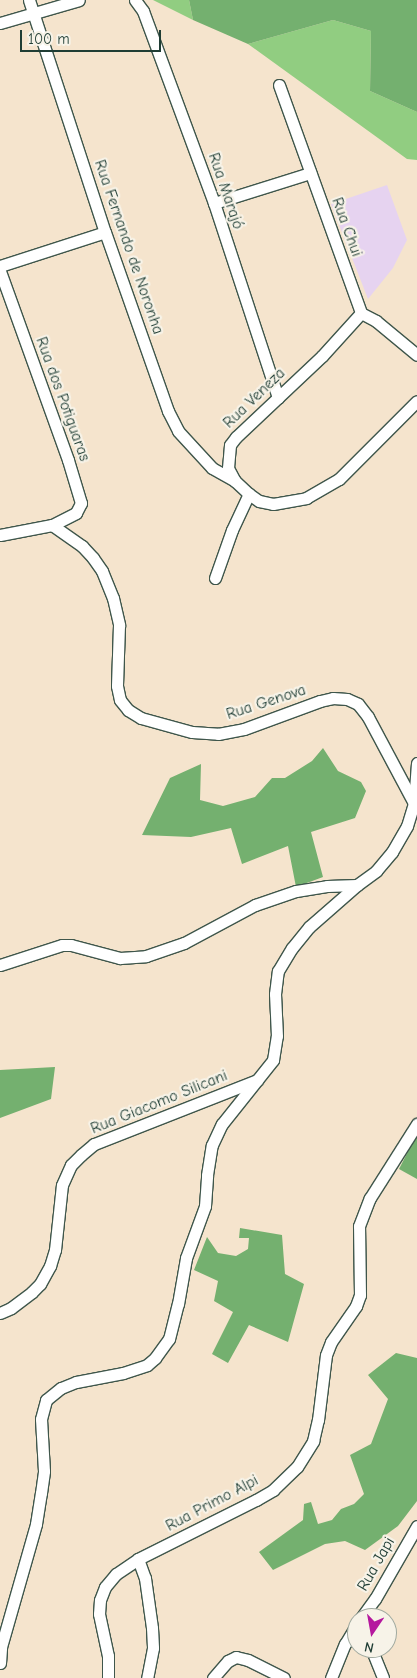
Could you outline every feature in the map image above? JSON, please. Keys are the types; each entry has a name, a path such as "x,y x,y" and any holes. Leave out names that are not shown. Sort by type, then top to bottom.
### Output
{"street":[{"name":"Rua Fernando de Noronha","path":"29,0 35,13 105,232 168,411 175,424 212,468 235,481"},
{"path":"0,23 80,0"},
{"name":"Rua Marajó","path":"135,0 143,11 214,203 278,398"},
{"name":"Rua Chui","path":"279,85 361,313"},
{"path":"214,203 310,173"},
{"path":"0,266 105,232"},
{"name":"Rua dos Potiguaras","path":"0,271 81,503 76,513 52,526 0,535"},
{"path":"361,313 376,321 417,355"},
{"name":"Rua Veneza","path":"235,481 228,468 230,445 322,356 361,313"},
{"path":"235,481 248,494 259,501 273,504 306,498 323,490 339,479 417,401"},
{"path":"215,578 232,530 248,494"},
{"name":"Rua Genova","path":"52,526 82,546 93,558 102,572 113,598 119,625 117,686 120,700 128,710 141,718 192,732 218,734 244,729 320,701 333,698 347,699 358,704 368,717 415,806"},
{"path":"0,1663 1,1646 36,1524 44,1471 41,1419 44,1405 52,1393 60,1388 90,1378 136,1370 147,1365 162,1349 174,1324 183,1271 205,1206 206,1174 212,1145 222,1124 273,1060 278,1036 274,994 278,972 292,948 309,927 356,885 376,871 392,852 407,826 415,806 417,763"},
{"path":"0,965 62,945 71,945 120,958 146,956 184,943 255,905 296,891 327,886 356,885"},
{"name":"Rua Giacomo Silicani","path":"0,1313 11,1308 32,1292 40,1284 50,1266 55,1250 62,1186 70,1166 76,1160 94,1144 259,1079"},
{"path":"217,1094 231,1112"},
{"name":"Rua Primo Alpi","path":"108,1678 108,1656 99,1614 100,1600 104,1587 116,1574 138,1559 256,1500 284,1479 304,1456 317,1428 326,1355 356,1306 360,1296 359,1226 370,1198 417,1124"},
{"name":"Rua Japi","path":"368,1608 417,1526"},
{"path":"138,1559 146,1585 152,1628 152,1648 147,1678"},
{"path":"331,1678 347,1641"},
{"path":"214,1677 228,1661 236,1657 248,1660 284,1678"},
{"path":"340,1658 340,1678"},
{"path":"374,1658 383,1678"}],"shaded area":[{"path":"387,185 407,240 393,268 368,299 331,204"}],"green space":[{"path":"153,0 189,0 193,20"},
{"path":"189,0 417,0 417,112 370,91 371,31 333,20 248,44 193,20"},
{"path":"333,20 371,31 370,91 417,112 417,160 407,159 248,44"},
{"path":"323,748 338,771 361,782 366,791 355,818 311,832 323,877 296,887 288,846 242,864 231,828 191,837 142,835 170,778 201,764 200,800 223,806 255,797 272,778 285,778 312,761"},
{"path":"55,1067 51,1099 0,1118 0,1070"},
{"path":"417,1134 417,1179 399,1169"},
{"path":"240,1228 282,1235 285,1274 304,1284 288,1342 249,1325 228,1363 212,1354 233,1312 214,1301 218,1281 194,1270 207,1237 218,1253 236,1256 248,1249 249,1238 239,1238"},
{"path":"396,1353 417,1358 417,1501 398,1526 365,1550 345,1541 325,1544 273,1570 259,1552 303,1520 304,1504 311,1502 318,1524 332,1520 341,1509 354,1504 364,1494 350,1455 371,1444 388,1399 368,1375"}]}
